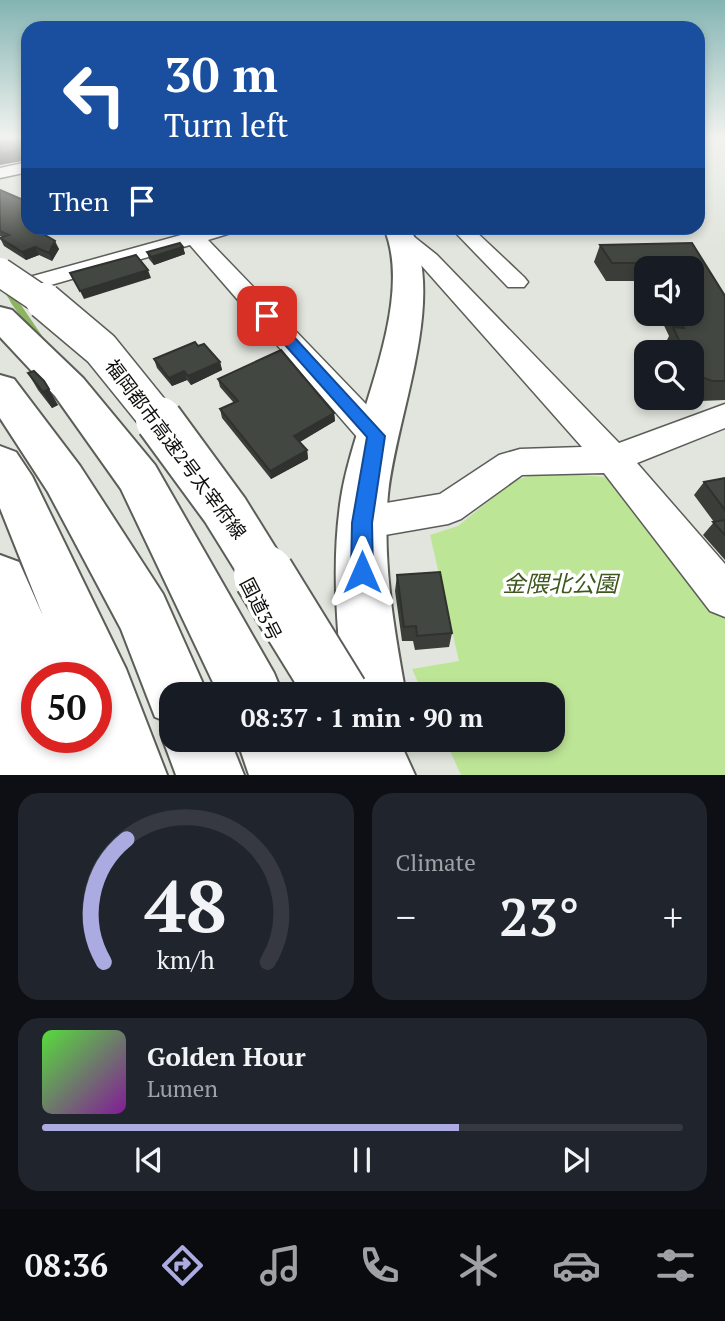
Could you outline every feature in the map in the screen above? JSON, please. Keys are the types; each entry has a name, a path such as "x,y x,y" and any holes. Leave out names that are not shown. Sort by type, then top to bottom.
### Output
{"main road":[{"path":"373,682 362,597 362,523 376,436 409,282 406,250 400,235"},
{"path":"6,287 69,387 139,478 245,682"},
{"name":"国道3号","path":"6,287 59,312 201,494 297,682"},
{"name":"福岡都市高速2号太宰府線","path":"6,287 59,311 101,349 143,399 225,510 330,682"},
{"path":"0,388 64,478 143,614 172,682"},
{"path":"0,464 16,490 104,691 133,775"},
{"path":"0,580 33,662"},
{"path":"0,669 24,775"},
{"path":"201,752 210,775"},
{"path":"275,752 284,775"},
{"path":"323,752 332,775"},
{"path":"369,752 381,775"},
{"path":"386,752 393,775"},
{"path":"64,753 71,775"}],"street":[{"path":"6,287 181,235"},
{"path":"194,235 376,436"},
{"path":"402,235 429,260 613,459 725,596"},
{"path":"468,235 516,282"},
{"path":"362,523 448,508 511,465 520,462 613,459 725,415"}],"green space":[{"name":"金隈北公園","path":"569,474 617,478 725,616 725,775 461,775 450,752 565,752 565,682 418,682 412,669 459,661 430,535 458,526 513,481 532,475"}],"building":[{"path":"0,190 21,199 21,235 45,235 55,241 49,253 35,247 22,252 0,238 9,235 0,231"},
{"path":"180,243 183,247 151,257 147,252"},
{"path":"692,243 700,256 634,256 634,263 612,263 600,245"},
{"path":"136,255 148,270 80,291 70,273"},
{"path":"704,262 725,296 725,381 704,378 704,340 679,340 673,327 684,328 683,326 704,326"},
{"path":"195,342 198,346 204,344 220,362 188,376 184,371 169,378 154,359"},
{"path":"281,350 334,413 294,436 307,450 270,471 220,409 238,401 218,379"},
{"path":"34,371 49,389 43,392 28,373"},
{"path":"725,478 725,510 704,482"},
{"path":"725,520 725,535 713,522"},
{"path":"440,572 452,633 417,636 416,626 404,627 397,575"}],"waterway":[{"path":"6,289 15,303"},
{"path":"14,301 42,342"}],"route":[{"path":"267,316 376,436 362,523 362,572"}]}
